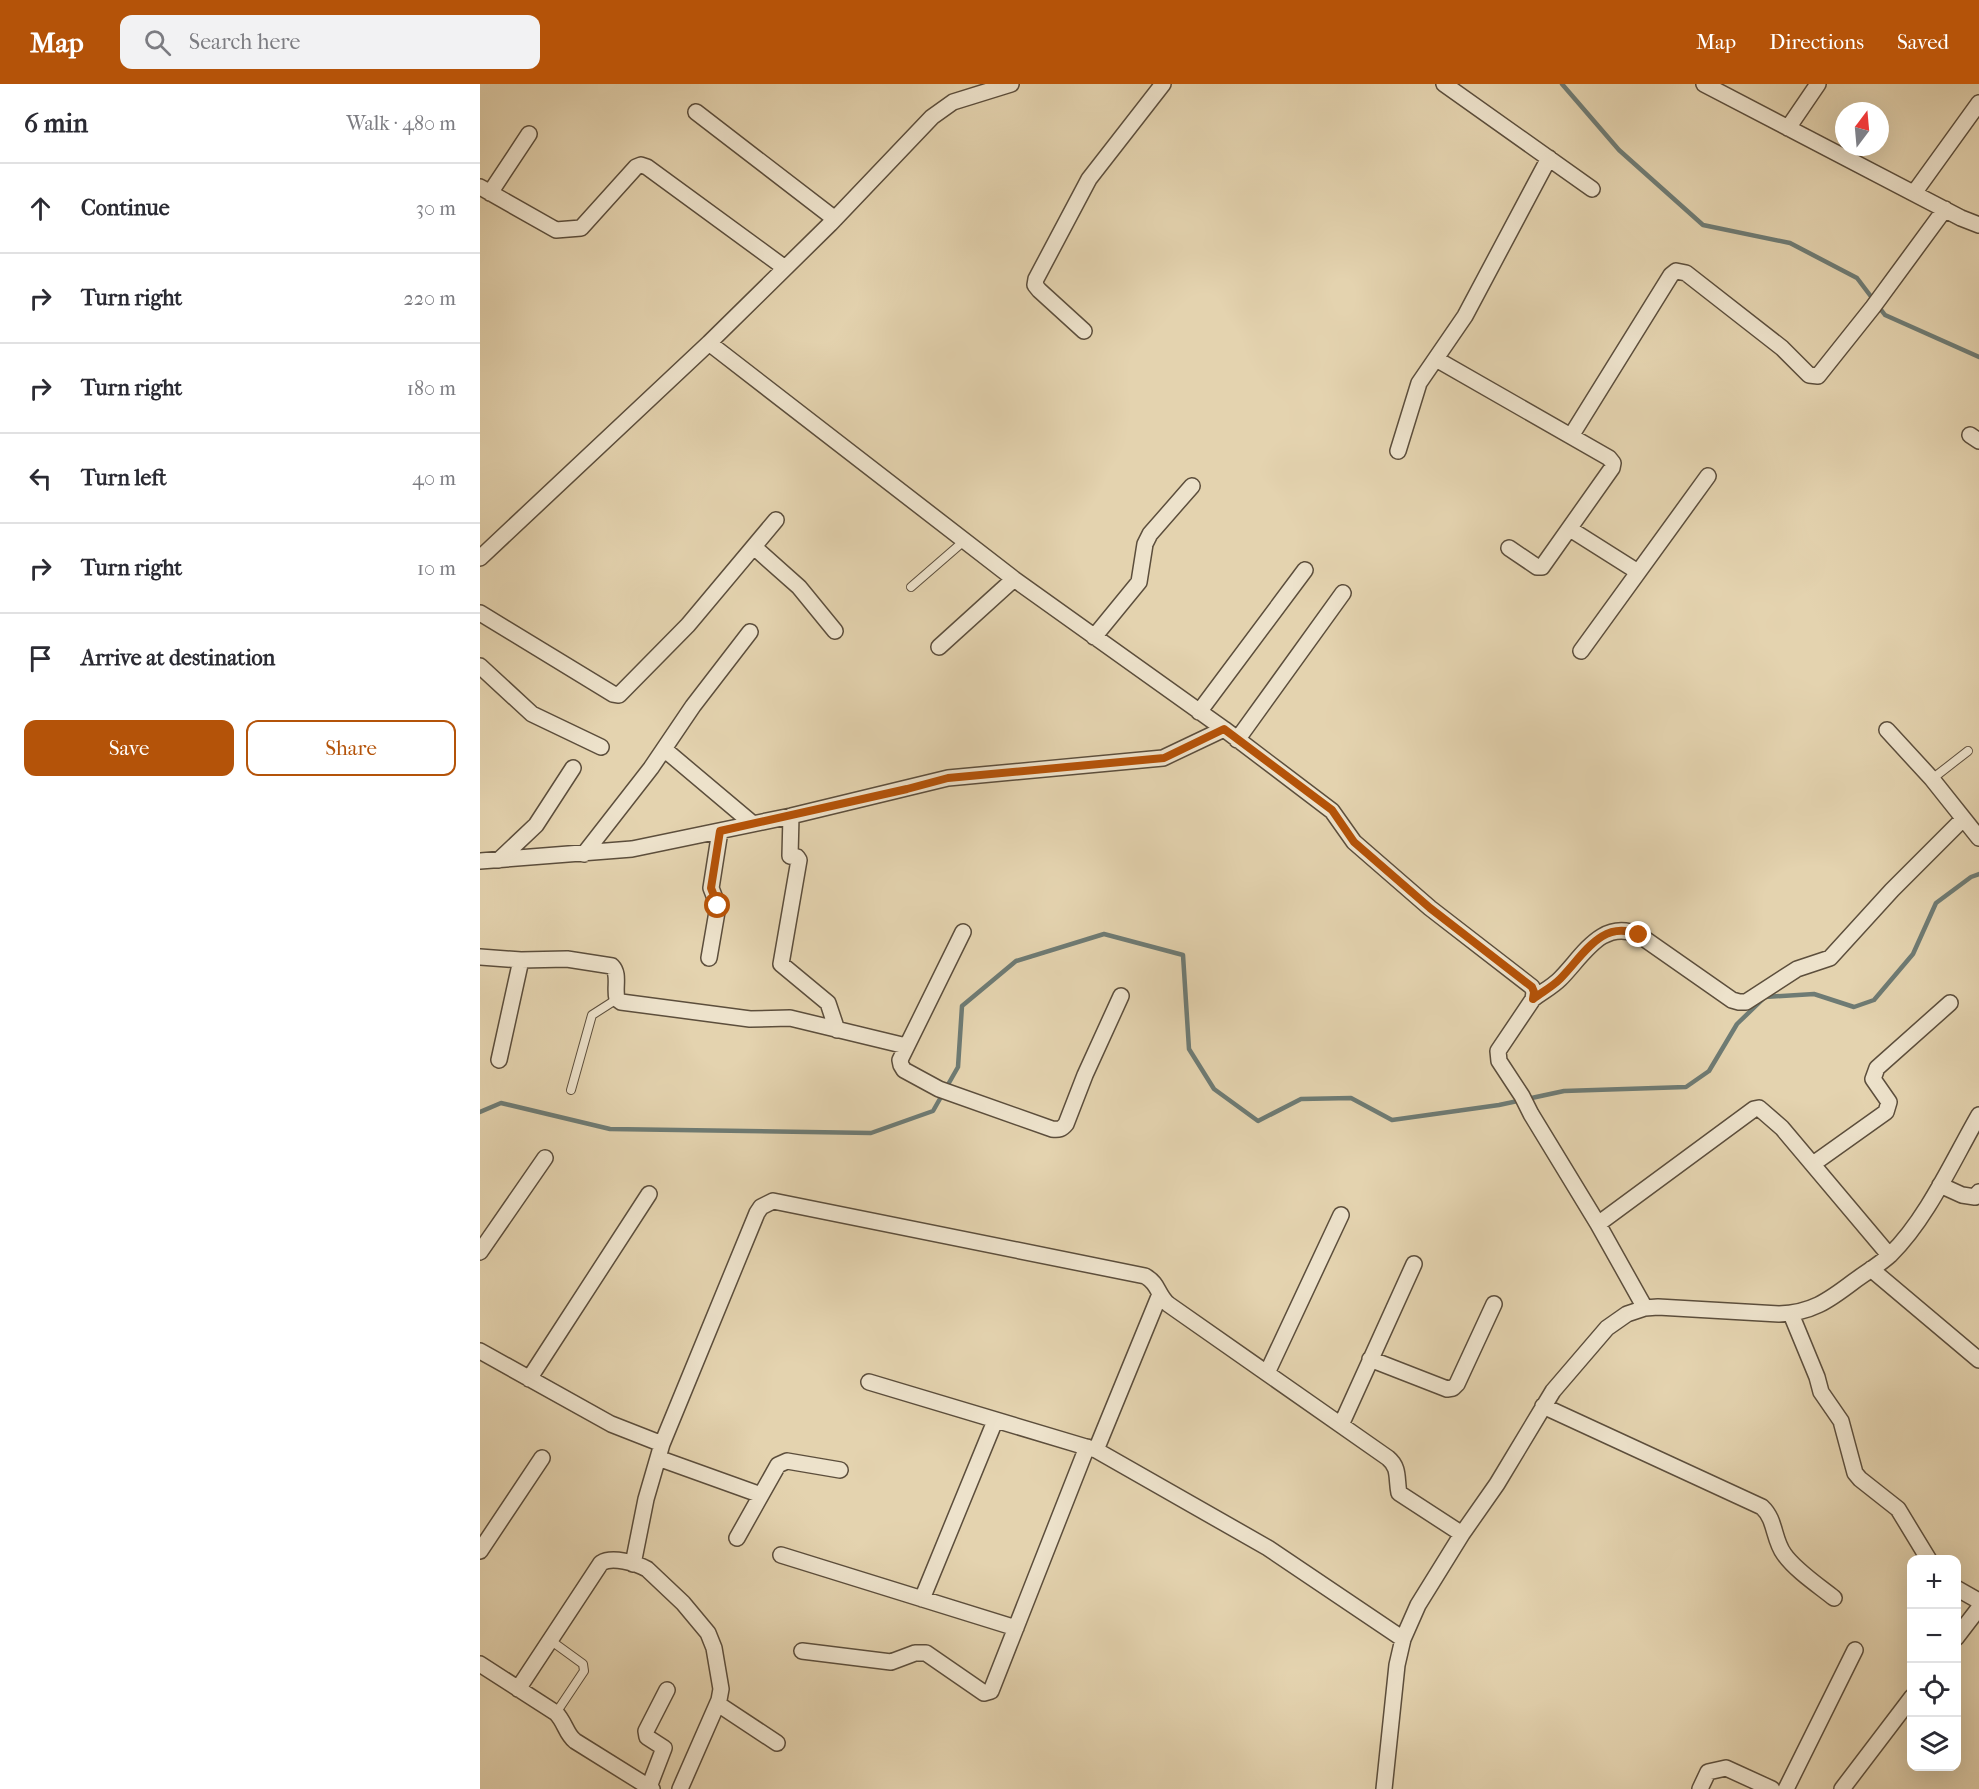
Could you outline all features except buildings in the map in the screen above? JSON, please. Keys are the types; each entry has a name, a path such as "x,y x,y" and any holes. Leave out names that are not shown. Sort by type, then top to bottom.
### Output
{"street":[{"path":"480,558 709,343 835,219 932,117 953,102 1011,84"},
{"path":"1084,331 1039,290 1035,285 1036,279 1089,179 1163,84"},
{"path":"1444,84 1592,189"},
{"path":"1704,84 1979,225"},
{"path":"1788,128 1818,84"},
{"path":"1914,193 1979,103"},
{"path":"696,112 835,219"},
{"path":"529,134 485,190 556,230 581,228 636,167 642,165 785,268"},
{"path":"1398,451 1415,392 1465,316 1549,158"},
{"path":"1571,436 1671,274 1676,271 1686,273 1782,348 1809,375 1814,376 1821,374 1945,209"},
{"path":"709,343 1014,579 1224,729 1332,810 1354,842 1430,908 1532,987 1533,999"},
{"path":"1436,359 1609,458 1613,463 1612,468 1542,567 1538,567 1509,548"},
{"path":"1581,651 1708,476"},
{"path":"1094,637 1138,582 1145,544 1150,534 1192,486"},
{"path":"480,613 613,694 619,695 688,625 776,520"},
{"path":"1570,529 1638,572"},
{"path":"753,547 799,587 835,630"},
{"path":"1199,712 1305,570"},
{"path":"939,647 1014,579"},
{"path":"1238,740 1343,593"},
{"path":"584,854 750,632"},
{"path":"480,666 532,714 601,747"},
{"path":"480,861 632,849 790,816 948,778 1164,758 1224,729"},
{"path":"1887,730 1932,780 1979,838"},
{"path":"664,749 753,824"},
{"path":"499,860 536,825 573,768"},
{"path":"790,816 790,855 799,860 781,964 828,1003 837,1030"},
{"path":"1644,1308 1598,1224 1499,1060 1497,1051 1533,999 1558,981 1599,938 1608,932 1618,930 1629,930 1639,935 1732,1000 1746,1002 1797,969 1830,958 1892,890 1963,819"},
{"path":"709,958 718,906 711,888 720,831"},
{"path":"963,932 900,1060 904,1070 939,1089 1052,1129 1063,1128 1121,996"},
{"path":"480,957 521,960 567,959 612,966 616,973 617,999 621,1002 750,1019 790,1018 906,1046"},
{"path":"499,1060 521,960"},
{"path":"1813,1164 1886,1112 1889,1102 1873,1079 1877,1068 1950,1003"},
{"path":"1598,1224 1754,1109 1759,1108 1782,1128 1889,1255"},
{"path":"1384,1789 1397,1665 1403,1639 1418,1605 1462,1534 1497,1484 1553,1391 1607,1328 1627,1314 1644,1308 1791,1314 1808,1311 1820,1305 1889,1255 1920,1218 1979,1115"},
{"path":"480,1252 545,1158"},
{"path":"1940,1185 1969,1197 1975,1197 1979,1192"},
{"path":"529,1379 649,1194"},
{"path":"633,1564 646,1499 660,1451 757,1213 761,1207 773,1201 1145,1276 1157,1285 1160,1294 1168,1304 1395,1464 1399,1493 1462,1534"},
{"path":"1268,1373 1341,1215"},
{"path":"1341,1425 1414,1264"},
{"path":"1871,1269 1979,1360"},
{"path":"802,1651 891,1662 915,1653 926,1653 984,1693 991,1691 1091,1448 1160,1294"},
{"path":"1370,1359 1447,1389 1453,1388 1457,1384 1494,1304"},
{"path":"1791,1314 1821,1392 1841,1421 1855,1473 1898,1509 1926,1555"},
{"path":"480,1351 660,1451 761,1495"},
{"path":"869,1382 1091,1448 1268,1548 1403,1639"},
{"path":"1543,1406 1762,1507 1773,1521 1779,1545 1786,1558 1834,1598"},
{"path":"922,1599 995,1421"},
{"path":"480,1551 542,1458"},
{"path":"737,1538 778,1465 782,1462 840,1470"},
{"path":"781,1555 1016,1628"},
{"path":"518,1689 601,1563 609,1559 642,1567 683,1603 708,1633 714,1648 721,1689 718,1704 680,1789"},
{"path":"1961,1590 1979,1601"},
{"path":"1961,1631 1979,1608"},
{"path":"1786,1789 1855,1650"},
{"path":"480,1664 556,1713 571,1738 650,1788 664,1748 647,1737 646,1731 667,1690"},
{"path":"1842,1789 1907,1702"},
{"path":"718,1704 777,1743"},
{"path":"1700,1789 1708,1772 1726,1768 1772,1789"}],"lane":[{"path":"910,587 964,541"},
{"path":"1932,780 1968,751"},
{"path":"571,1090 592,1015 617,999"},
{"path":"550,1640 585,1667 556,1713"}],"waterway":[{"path":"1562,84 1619,150 1703,225 1790,243 1857,278 1885,315 1979,357"},
{"path":"480,1112 501,1103 610,1129 871,1133 933,1111 958,1067 962,1006 1016,961 1104,934 1183,955 1189,1049 1214,1089 1258,1121 1301,1099 1351,1098 1392,1120 1499,1105 1564,1091 1686,1087 1709,1071 1737,1024 1765,997 1814,994 1854,1007 1874,1000 1913,954 1936,903 1971,877 1979,874"}],"route":[{"path":"718,906 711,888 720,831 948,778 1164,758 1224,729 1332,810 1354,842 1430,908 1532,987 1533,999 1558,981 1599,938 1608,932 1629,930 1639,935"}]}
